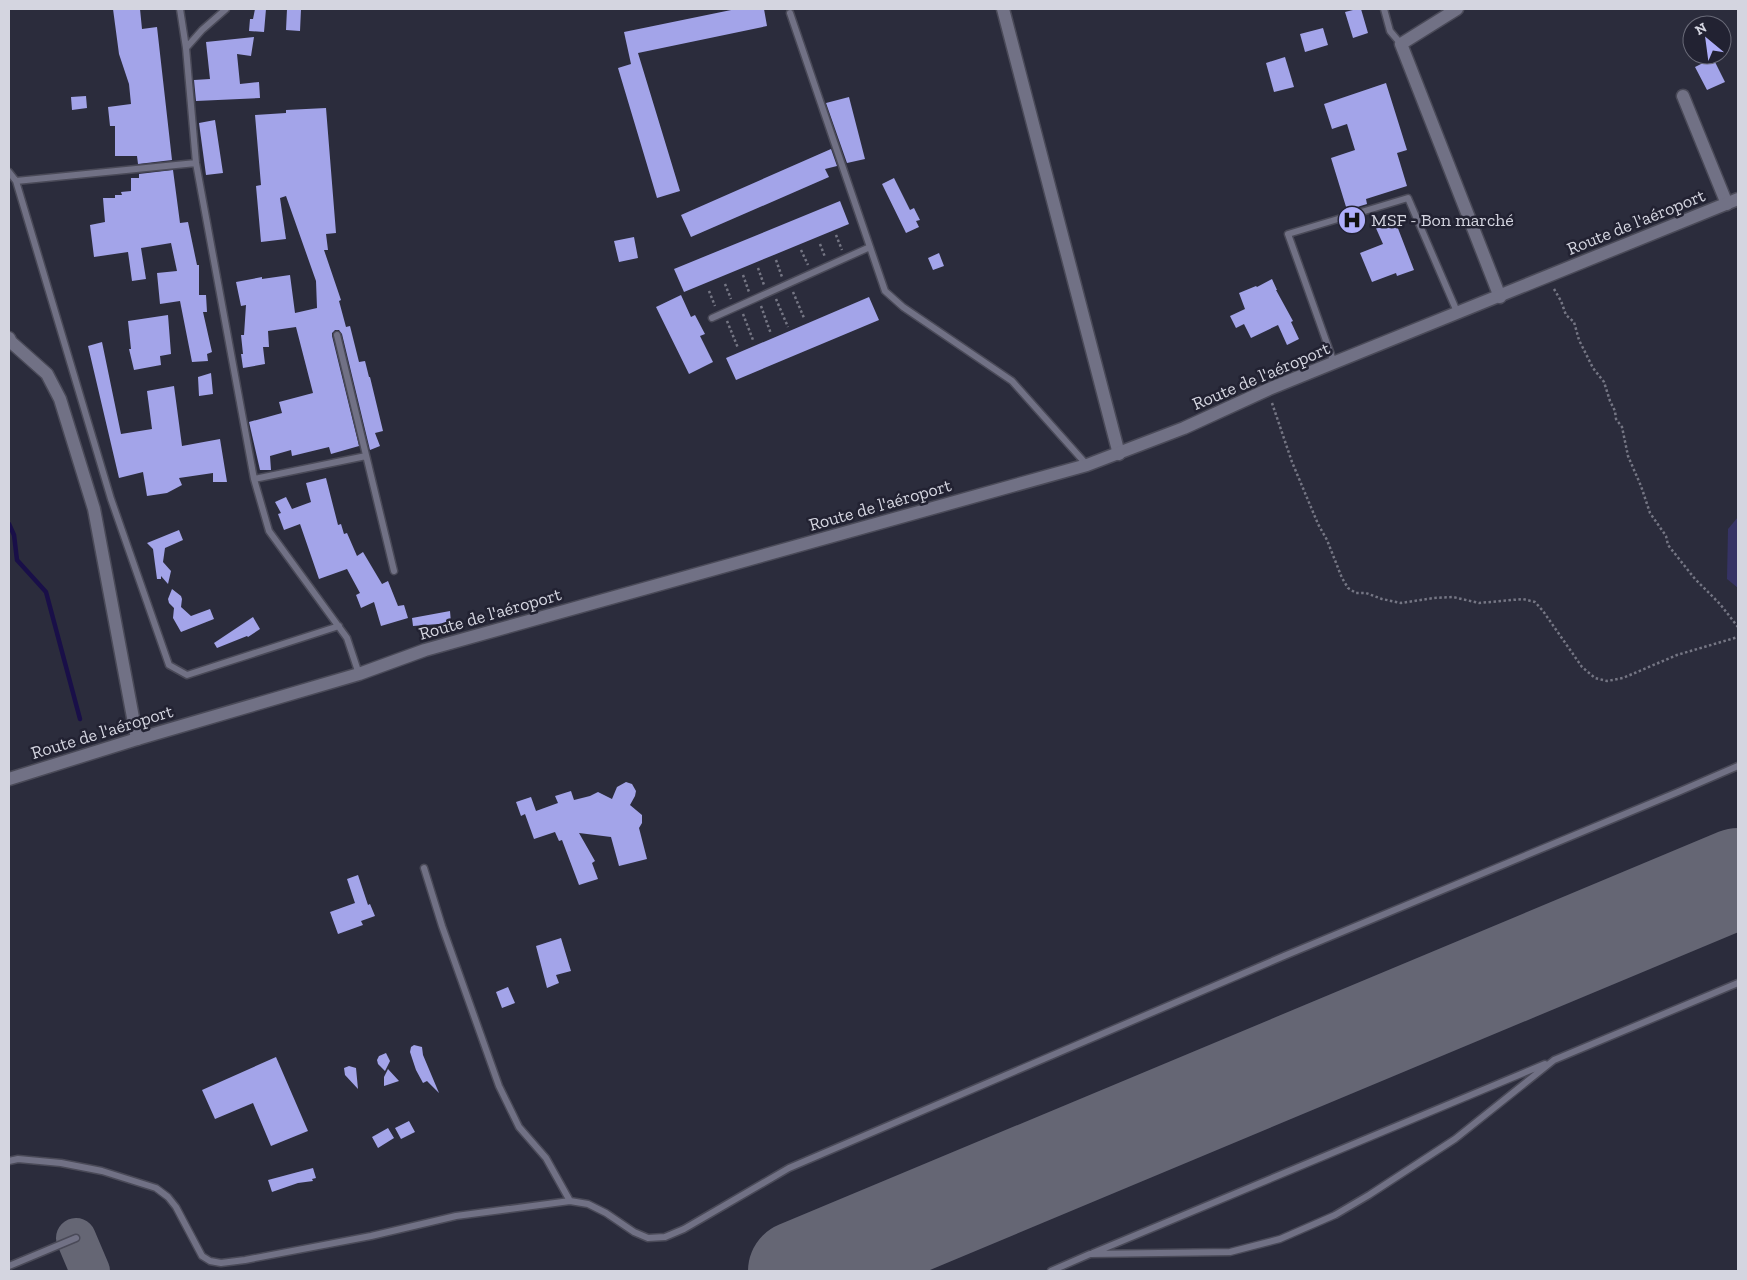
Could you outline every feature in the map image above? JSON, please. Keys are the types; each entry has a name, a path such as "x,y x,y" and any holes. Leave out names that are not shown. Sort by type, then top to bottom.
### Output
{"street":[{"path":"1003,9 1119,454"},
{"path":"1457,9 1401,44 1500,297"},
{"path":"1683,96 1733,202"},
{"name":"Route de l'aéroport","path":"9,779 358,674 425,650 1087,465 1184,428 1269,388 1458,314 1733,202"},
{"path":"9,338 11,342 47,374 60,399 94,509 137,739"}],"lane":[{"path":"180,9 186,48 196,163 254,479 269,531 347,638 358,674"},
{"path":"186,48 202,30 226,9"},
{"path":"1384,9 1390,31 1401,44"},
{"path":"790,13 885,291 903,307 1012,381 1087,465"},
{"path":"16,181 196,163"},
{"path":"9,172 16,181 111,499 169,665 187,675 339,626"},
{"path":"1334,363 1288,234 1408,198 1458,314"},
{"path":"718,315 870,247"},
{"path":"337,335 394,570"},
{"path":"254,479 366,456"},
{"path":"9,1161 18,1159 61,1163 102,1171 156,1188 168,1197 176,1207 202,1256 210,1261 221,1263 372,1236 456,1216 570,1201 588,1204 606,1213 634,1232 648,1238 665,1237 684,1229 789,1168 1284,956 1738,766"},
{"path":"424,868 442,926 499,1086 519,1127 546,1158 570,1201"},
{"path":"1051,1271 1738,983"},
{"path":"1090,1254 1230,1252 1280,1239 1334,1214 1369,1195 1455,1139 1554,1060"},
{"path":"9,1266 76,1238"}],"path":[{"path":"836,235 846,258"},
{"path":"801,250 812,273"},
{"path":"776,260 804,318"},
{"path":"758,268 788,327"},
{"path":"743,275 771,334"},
{"path":"1547,277 1561,301 1566,315 1574,322 1578,340 1593,368 1604,382 1615,410 1616,419 1622,427 1628,456 1650,513 1666,536 1668,545 1695,579 1720,604 1738,627"},
{"path":"725,284 754,340"},
{"path":"709,291 718,315 738,348"},
{"path":"1269,388 1272,404 1292,462 1314,515 1327,540 1342,578 1348,588 1356,593 1366,593 1401,603 1453,597 1479,603 1523,599 1535,602 1582,667 1595,678 1607,681 1623,678 1677,655 1738,637"}],"shaded area":[{"path":"1738,517 1738,588 1727,579 1728,529"}],"building":[{"path":"113,9 140,9 142,29 157,27 172,160 138,164 137,156 115,156 115,126 110,126 108,107 131,104 129,84 119,54"},
{"path":"255,9 266,9 264,32 249,31 250,19 253,19"},
{"path":"287,9 301,9 300,31 286,30"},
{"path":"736,9 764,9 767,26 638,53 680,191 657,198 618,68 631,64 624,32"},
{"path":"1361,9 1368,33 1353,38 1345,12"},
{"path":"1323,28 1328,45 1305,52 1300,34"},
{"path":"254,37 251,56 237,54 240,84 259,82 260,98 196,101 194,80 210,79 206,42"},
{"path":"1285,57 1294,87 1274,92 1266,63"},
{"path":"1699,65 1716,65 1725,82 1707,90 1695,67"},
{"path":"1386,83 1407,150 1397,153 1407,186 1366,199 1367,204 1347,210 1331,158 1355,150 1347,124 1332,129 1324,104"},
{"path":"86,96 87,108 72,110 71,97"},
{"path":"849,97 865,159 847,163 826,103"},
{"path":"326,108 336,233 326,234 328,250 324,250 341,300 339,301 346,327 350,326 359,362 365,361 383,431 375,433 380,446 370,450 342,334 339,330 335,330 332,336 359,446 331,454 329,447 292,456 291,450 270,456 271,470 260,470 249,422 282,413 279,402 313,393 296,327 268,331 269,347 263,347 265,364 243,368 241,335 244,335 246,305 241,306 236,282 262,277 262,279 290,275 295,313 317,308 316,281 286,196 280,198 286,239 261,242 256,186 261,185 255,115 286,113 286,110"},
{"path":"215,120 223,173 206,175 199,123"},
{"path":"831,149 837,166 825,169 829,177 691,237 681,215"},
{"path":"173,170 180,223 188,222 197,265 199,265 199,295 206,295 207,312 203,312 212,352 207,354 208,361 192,362 180,301 160,304 157,273 177,271 171,243 141,248 146,279 132,281 128,252 94,257 90,225 105,222 103,198 115,198 115,195 122,195 121,192 131,191 131,178 139,178 139,174"},
{"path":"894,178 910,210 914,208 920,220 916,221 919,227 906,233 882,184"},
{"path":"840,201 849,224 684,292 674,269"},
{"path":"1394,218 1414,270 1397,276 1396,273 1372,282 1360,253 1383,244 1375,226"},
{"path":"634,237 638,258 619,262 614,241"},
{"path":"939,253 944,266 933,270 928,258"},
{"path":"1272,279 1293,321 1291,322 1299,339 1287,345 1278,325 1251,338 1244,324 1236,328 1230,316 1245,309 1239,293 1257,287"},
{"path":"681,295 691,317 695,315 705,334 700,336 713,362 689,374 656,307"},
{"path":"869,297 879,320 736,380 726,358"},
{"path":"168,315 171,354 160,356 161,365 134,370 129,349 131,349 128,321"},
{"path":"102,342 121,434 152,429 147,391 174,386 182,446 220,439 227,482 213,482 213,473 179,478 182,485 167,493 147,496 143,472 119,478 88,346"},
{"path":"211,373 213,394 199,396 198,377"},
{"path":"326,478 338,525 341,524 344,534 347,533 357,556 363,552 382,584 388,581 398,606 404,605 408,618 381,626 374,602 361,608 356,595 360,593 347,569 319,579 300,524 284,530 278,514 281,513 275,502 286,497 292,509 311,502 306,483"},
{"path":"179,530 183,540 165,548 163,562 171,571 168,584 161,576 161,579 157,579 153,549 147,543"},
{"path":"172,589 181,596 181,607 191,616 210,609 214,619 181,632 173,618 174,608 168,599"},
{"path":"450,611 451,623 413,626 412,618"},
{"path":"253,617 260,629 248,637 217,648 214,643"},
{"path":"626,782 632,784 636,791 630,805 642,815 642,823 639,828 647,859 619,866 611,837 579,833 595,861 592,863 598,879 579,885 562,840 559,841 555,832 534,839 525,814 521,816 516,802 531,797 536,811 558,803 555,796 571,791 574,800 598,792 612,799 617,787"},
{"path":"358,875 368,905 370,904 375,916 361,921 363,925 338,934 330,912 355,903 347,879"},
{"path":"561,938 571,971 556,975 559,983 547,988 536,946"},
{"path":"508,987 515,1003 502,1008 496,992"},
{"path":"414,1045 422,1047 423,1055 439,1093 427,1081 423,1083 416,1070 410,1052 411,1047"},
{"path":"386,1053 390,1061 385,1071 378,1064 377,1060 379,1056"},
{"path":"276,1057 308,1131 271,1146 253,1103 215,1119 202,1090"},
{"path":"349,1066 356,1068 358,1089 345,1075 344,1068"},
{"path":"388,1069 399,1081 384,1086 384,1077"},
{"path":"409,1121 415,1132 401,1139 395,1128"},
{"path":"388,1128 394,1138 378,1148 372,1137"},
{"path":"313,1168 316,1178 312,1179 313,1181 298,1183 272,1192 268,1180"}],"waterway":[{"path":"9,524 14,535 17,560 46,592 80,719"}],"taxiway":[{"path":"76,1238 90,1271"}],"runway":[{"path":"798,1271 1738,878"}],"place":[{"name":"MSF - Bon marché","path":"1352,220"}]}
